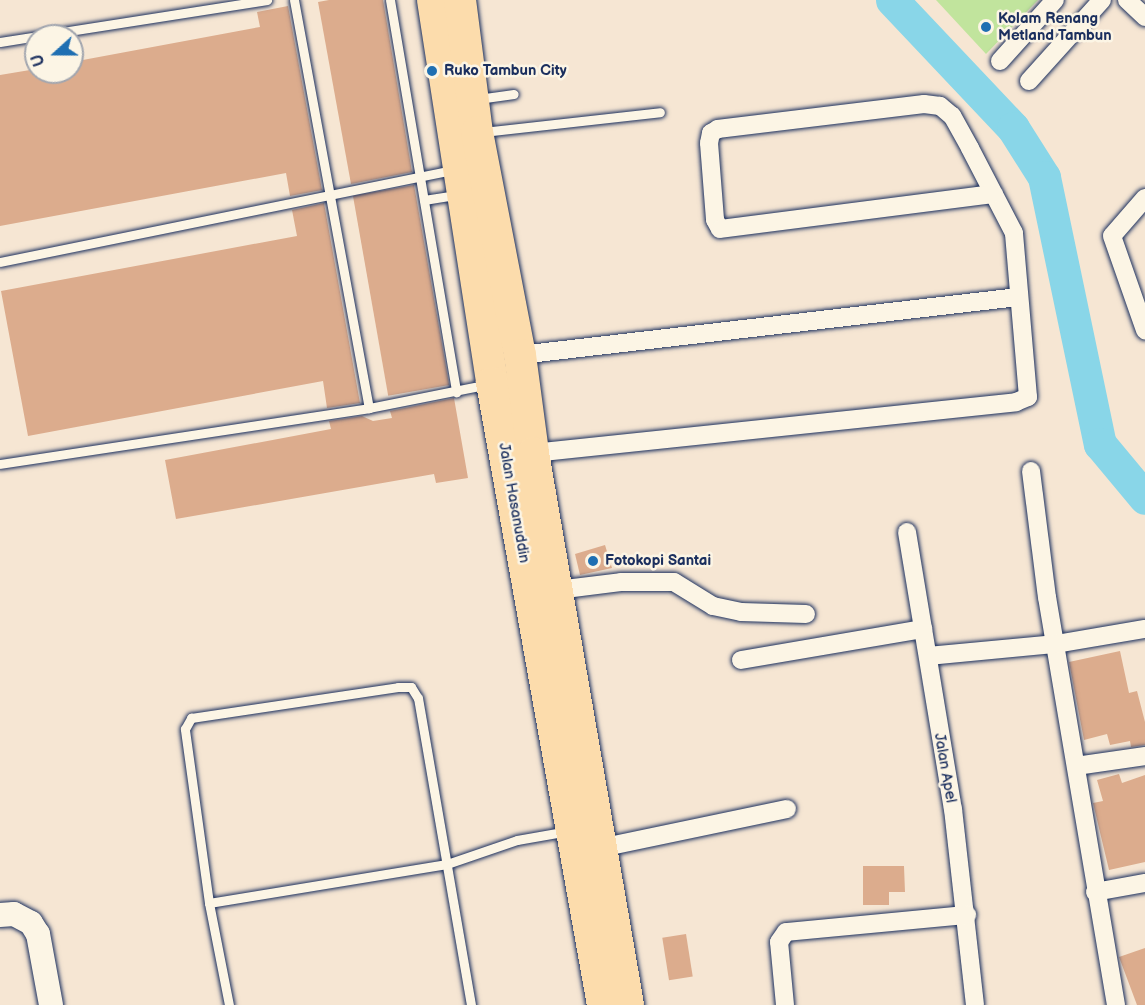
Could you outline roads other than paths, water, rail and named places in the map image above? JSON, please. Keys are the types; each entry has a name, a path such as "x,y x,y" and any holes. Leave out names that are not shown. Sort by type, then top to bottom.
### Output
{"highway":[{"name":"Jalan Hasanuddin","path":"433,0 461,181 480,386 574,830 603,1005"},
{"name":"Jalan Hasanuddin","path":"460,0 477,132 529,354 533,453 628,1005"}],"street":[{"path":"1000,61 1055,0"},
{"path":"1029,81 1102,0"},
{"path":"1127,0 1145,17"},
{"path":"533,453 1016,402 1028,397 1030,388 1018,297 1019,267 1014,233 952,116 940,106 924,105 718,129 711,133 709,143 715,219 720,229 993,194"},
{"path":"1145,198 1112,236 1145,330"},
{"path":"529,354 1018,297"},
{"path":"1031,471 1095,892 1116,1005"},
{"name":"Jalan Apel","path":"907,532 967,915 975,1005"},
{"path":"557,590 621,582 674,582 713,606 741,612 806,614"},
{"path":"741,660 923,629"},
{"path":"928,656 1056,644 1145,629"},
{"path":"1076,766 1145,756"},
{"path":"600,848 787,809"},
{"path":"1095,892 1145,884"},
{"path":"0,915 14,914 31,923 38,934 51,1005"},
{"path":"785,1005 779,942 786,932 967,915"}],"lane":[{"path":"84,29 267,0"},
{"path":"294,0 369,408"},
{"path":"390,0 456,392"},
{"path":"0,42 24,38"},
{"path":"472,100 514,94"},
{"path":"477,132 660,112"},
{"path":"0,262 419,176 461,181"},
{"path":"423,200 461,181"},
{"path":"0,464 369,408 480,386"},
{"path":"229,1005 209,903 185,744 185,729 191,718 411,687 418,698 471,1005"},
{"path":"209,903 447,864 517,840 574,830"}],"waterway":[{"path":"892,0 1013,128 1044,177 1100,444 1145,498"}],"place":[{"name":"Kolam Renang Metland Tambun","path":"986,27"},
{"name":"Ruko Tambun City","path":"432,71"},
{"name":"Fotokopi Santai","path":"593,561"}]}
